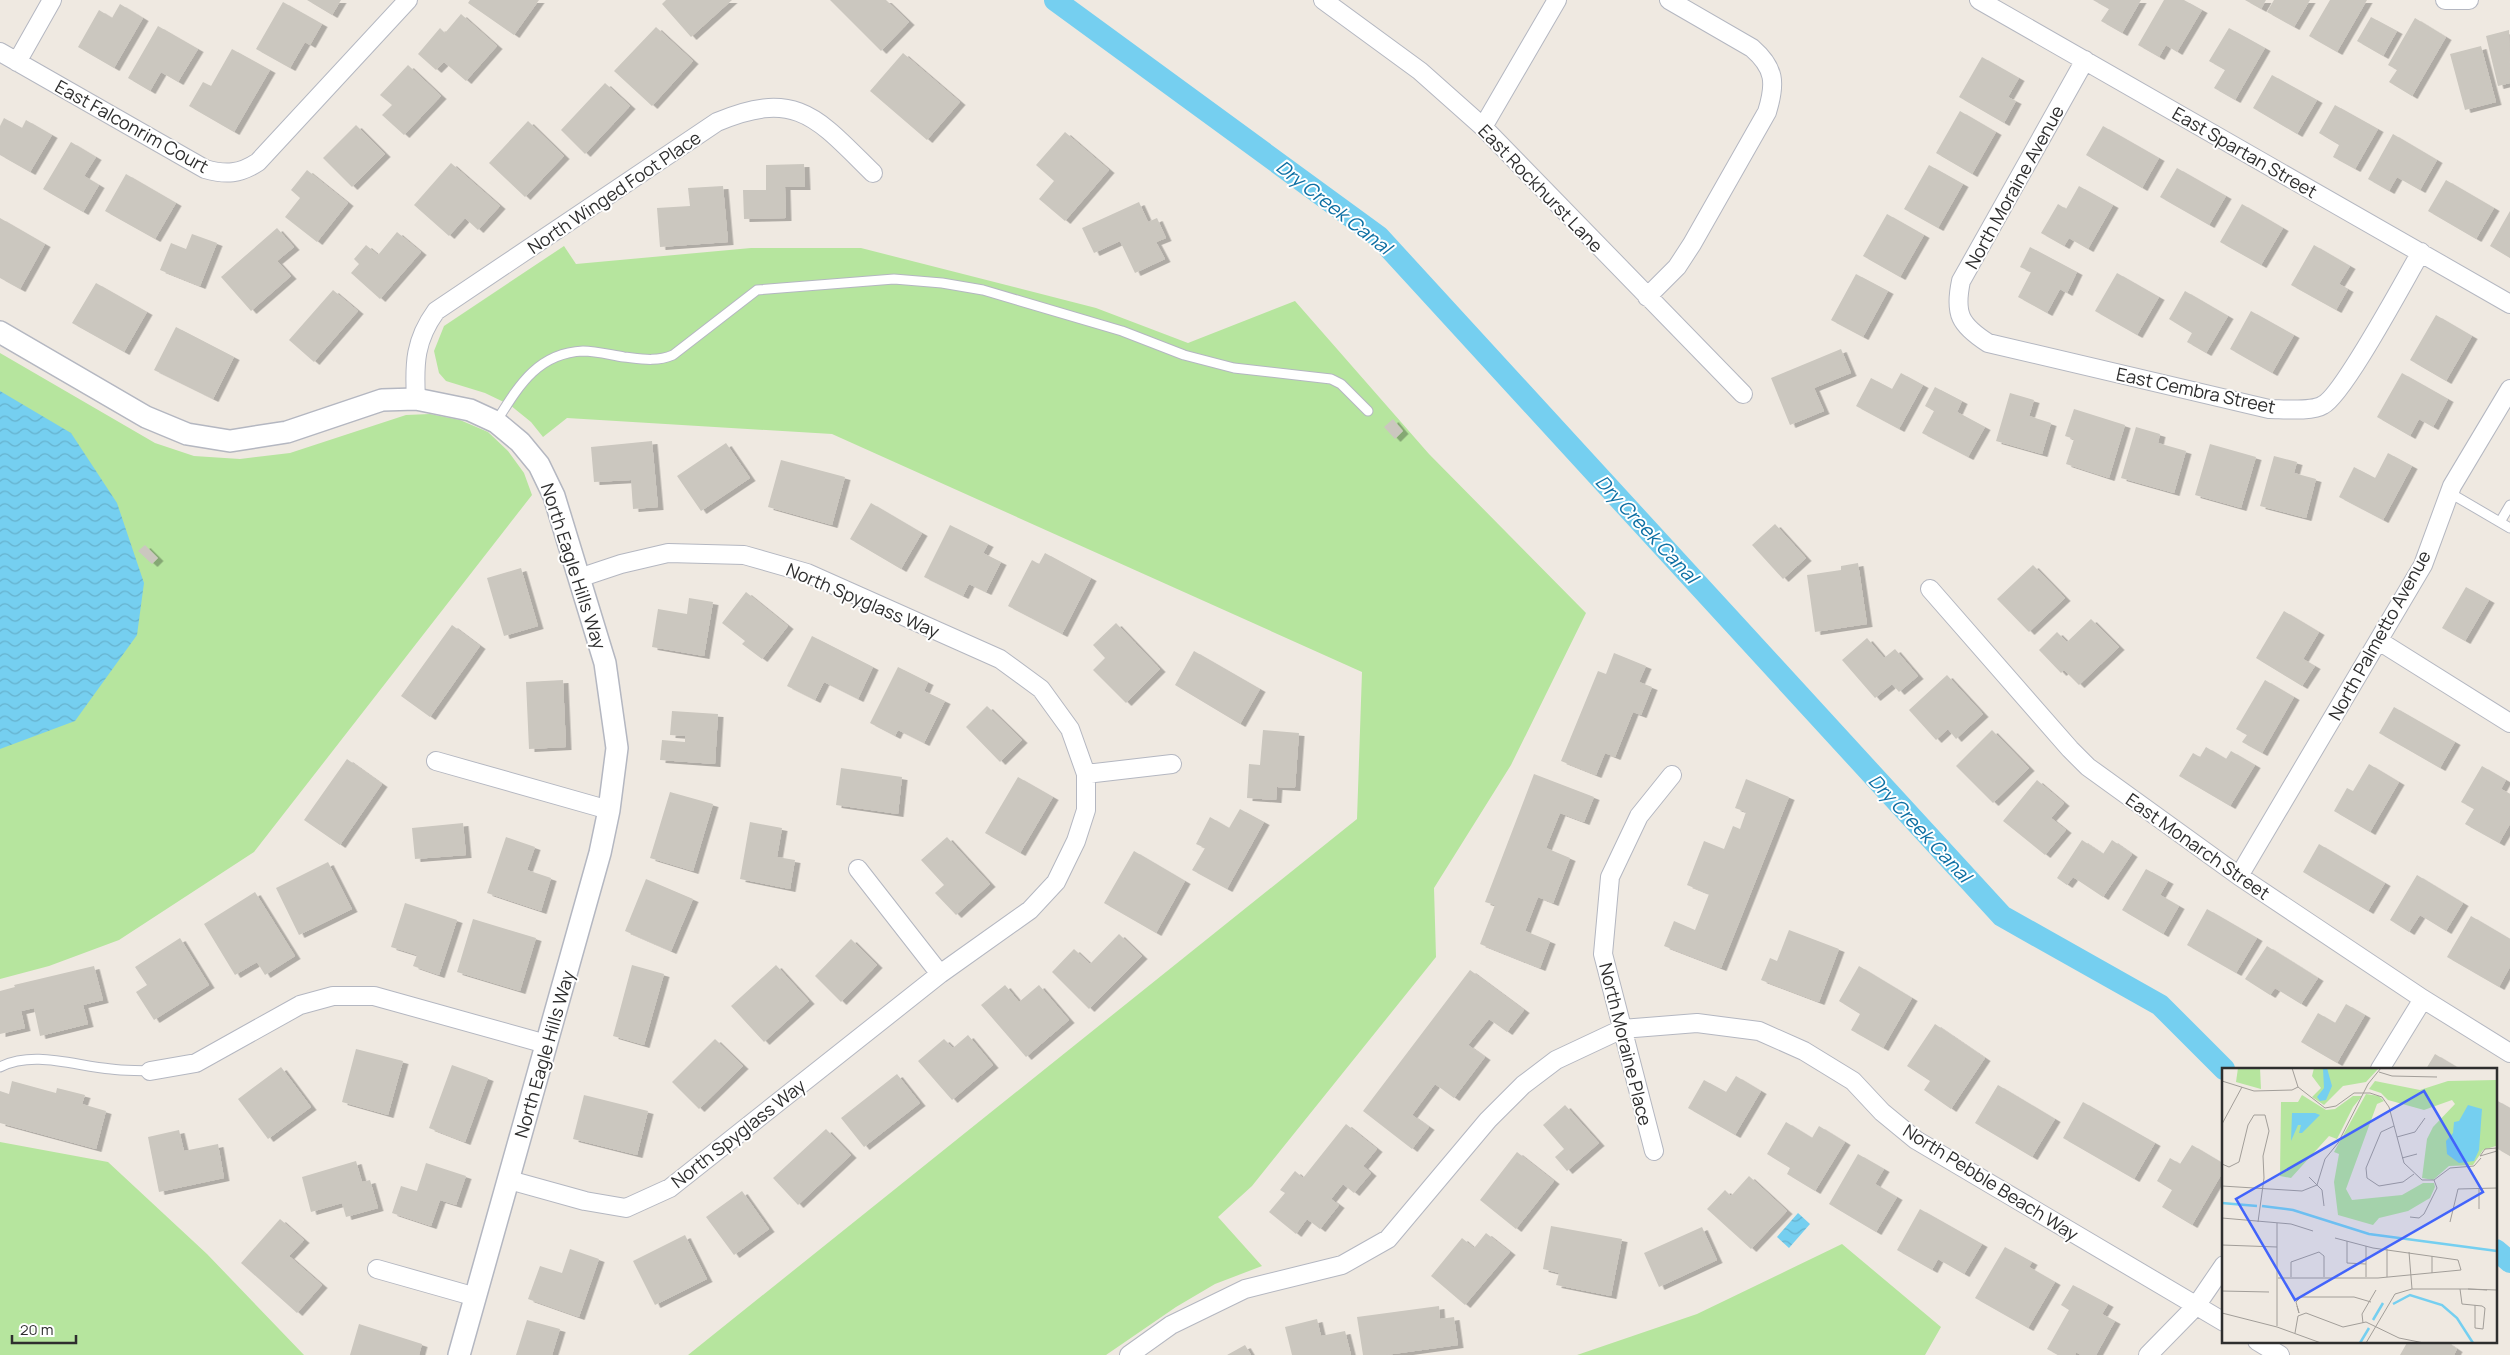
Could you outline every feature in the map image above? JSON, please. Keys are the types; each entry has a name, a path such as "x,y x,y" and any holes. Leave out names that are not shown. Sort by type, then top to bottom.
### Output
{"street":[{"path":"16,62 52,0"},
{"name":"East Falconrim Court","path":"0,52 205,169 233,174 247,169 258,162 408,0"},
{"name":"East Rockhurst Lane","path":"1323,0 1420,71 1482,127 1744,394"},
{"path":"1482,127 1557,0"},
{"path":"1648,296 1677,266 1692,244 1767,112 1774,91 1772,74 1764,58 1752,48 1669,0"},
{"name":"East Spartan Street","path":"1979,0 2510,304"},
{"path":"2445,0 2469,0"},
{"name":"North Moraine Avenue","path":"1960,318 1957,300 1961,281 2085,60"},
{"name":"North Winged Foot Place","path":"416,399 415,370 418,348 424,328 436,311 717,122 739,113 764,107 794,111 809,116 827,128 873,173"},
{"name":"East Cembra Street","path":"1960,318 1972,333 1988,343 2269,409 2323,406 2343,383 2421,252"},
{"name":"North Eagle Hills Way","path":"0,332 146,417 187,434 230,441 287,432 382,400 416,399 470,410 496,422 520,442 539,465 554,496 606,663 617,748 609,810 600,853 459,1355"},
{"name":"North Palmetto Avenue","path":"2239,876 2422,565 2450,493 2510,389"},
{"name":"North Spyglass Way","path":"509,1180 585,1201 626,1208 670,1188 940,974 1030,910 1056,882 1076,841 1086,810 1086,774 1070,729 1041,689 1000,659 808,573 744,555 668,553 621,564 579,578"},
{"name":"East Monarch Street","path":"1930,589 2070,749 2088,767 2239,876 2423,999 2510,1053"},
{"path":"2379,641 2510,723"},
{"path":"436,761 609,810"},
{"path":"1086,774 1172,764"},
{"name":"North Moraine Place","path":"1654,1151 1603,954 1610,877 1639,816 1672,775"},
{"path":"858,869 940,974"},
{"path":"150,1070 196,1063 300,1005 333,996 374,996 546,1044"},
{"path":"2381,1068 2423,999"},
{"name":"North Pebble Beach Way","path":"1129,1355 1171,1325 1245,1289 1342,1266 1388,1239 1488,1120 1523,1085 1556,1060 1622,1029 1697,1024 1759,1031 1804,1051 1853,1081 1882,1112 1916,1140 2222,1321"},
{"path":"2148,1355 2196,1306 2222,1268"},
{"path":"377,1269 476,1297"},
{"path":"2259,1342 2280,1355"}],"lane":[{"path":"496,422 525,378 551,358 585,351 652,360 664,359 673,355 757,290 894,279 942,283 983,290 1122,331 1184,355 1234,368 1331,379 1341,384 1368,411"},
{"path":"2450,493 2510,528"},
{"path":"2500,522 2510,505"},
{"path":"0,1067 10,1062 37,1059 113,1070 150,1070"}],"green space":[{"path":"564,246 576,264 751,248 861,248 1096,308 1188,343 1295,301 1429,454 1586,613 1511,765 1434,888 1436,957 1252,1186 1218,1217 1262,1266 1215,1284 1176,1307 1106,1355 688,1355 1357,819 1362,672 832,434 567,418 543,437 531,422 510,405 485,393 446,381 439,373 434,351 444,326"},
{"path":"0,353 155,443 194,456 240,459 290,453 406,415 430,414 460,420 488,432 508,451 524,473 532,495 254,852 119,940 49,966 0,979"},
{"path":"0,1142 108,1162 207,1254 304,1355 0,1355"},
{"path":"1842,1244 1941,1327 1925,1355 1577,1355 1697,1314"}],"water":[{"path":"0,391 71,433 117,503 144,583 137,635 75,721 0,749"},
{"path":"1798,1213 1810,1224 1789,1248 1777,1237"}],"building":[{"path":"307,0 341,0 332,15"},
{"path":"470,0 539,0 514,35 468,3"},
{"path":"666,0 732,0 691,37 662,4"},
{"path":"830,0 886,0 909,22 881,51"},
{"path":"2093,0 2141,0 2122,33 2101,21 2109,9"},
{"path":"2164,0 2184,0 2202,10 2177,52 2166,45 2159,57 2138,45"},
{"path":"2245,0 2266,0 2261,9"},
{"path":"2274,0 2310,0 2294,27 2267,12"},
{"path":"2330,0 2367,0 2337,52 2309,36"},
{"path":"283,2 322,24 310,45 305,42 290,68 256,49"},
{"path":"120,4 143,18 114,68 78,47 99,10 112,18"},
{"path":"461,14 497,46 466,81 444,62 436,70 418,54 440,28 445,33"},
{"path":"2371,17 2397,31 2383,56 2357,41"},
{"path":"2415,18 2446,37 2412,96 2389,82 2397,70 2388,65"},
{"path":"158,26 198,49 178,82 161,72 150,91 128,78"},
{"path":"656,27 693,61 652,106 614,71"},
{"path":"2229,28 2265,48 2235,100 2214,88 2225,70 2209,61"},
{"path":"2509,30 2510,83 2498,86 2486,36"},
{"path":"2481,46 2496,102 2465,110 2450,54"},
{"path":"232,49 270,70 234,132 189,106 203,82 211,86"},
{"path":"903,53 960,102 927,140 870,91"},
{"path":"1982,57 2019,78 2008,97 2016,101 2004,123 1959,97"},
{"path":"408,65 441,96 404,135 382,115 392,105 380,95"},
{"path":"2272,75 2317,100 2297,134 2253,108"},
{"path":"605,83 630,106 585,154 561,130"},
{"path":"2335,105 2378,129 2355,169 2333,157 2339,145 2319,133"},
{"path":"1960,111 1996,132 1972,174 1936,153"},
{"path":"4,118 22,128 26,120 52,135 30,172 0,155 0,126"},
{"path":"528,121 564,156 525,197 489,163"},
{"path":"356,125 385,154 352,187 323,158"},
{"path":"2103,126 2159,158 2142,188 2086,155"},
{"path":"1065,132 1109,170 1065,221 1039,199 1054,181 1036,165"},
{"path":"2393,134 2437,160 2420,190 2397,177 2389,191 2368,179"},
{"path":"71,142 96,157 84,176 99,185 83,212 43,189"},
{"path":"451,163 500,206 478,230 465,218 449,236 414,205"},
{"path":"804,164 805,187 785,187 786,218 744,219 743,190 766,190 766,165"},
{"path":"1929,165 1963,184 1938,228 1904,209"},
{"path":"2177,168 2226,196 2209,225 2160,197"},
{"path":"307,170 348,203 317,242 285,217 300,198 291,190"},
{"path":"126,174 176,203 155,239 105,211"},
{"path":"2446,180 2494,208 2476,239 2428,211"},
{"path":"723,186 728,242 660,247 657,208 690,206 688,188"},
{"path":"2079,186 2113,205 2088,249 2069,238 2064,246 2041,233 2058,204 2066,209"},
{"path":"1139,202 1148,222 1157,218 1166,238 1156,242 1165,259 1135,273 1120,241 1094,253 1082,228"},
{"path":"2242,204 2283,228 2261,265 2220,242"},
{"path":"2510,211 2510,258 2490,246"},
{"path":"1887,214 1924,235 1900,277 1863,256"},
{"path":"0,218 45,244 20,289 0,278"},
{"path":"277,228 294,247 277,261 291,276 251,311 221,277"},
{"path":"397,232 421,252 380,299 351,273 359,264 354,259 366,245 378,255"},
{"path":"192,234 217,243 200,286 160,270 171,243 186,249"},
{"path":"2314,245 2350,266 2339,284 2348,289 2336,310 2291,285"},
{"path":"2030,247 2077,272 2067,293 2060,289 2047,313 2018,297 2031,272 2020,267"},
{"path":"2117,273 2159,297 2137,335 2095,311"},
{"path":"1856,274 1888,291 1863,337 1831,320"},
{"path":"96,283 147,312 124,352 72,323"},
{"path":"333,290 358,311 314,362 289,340"},
{"path":"2185,291 2228,316 2206,353 2187,342 2192,333 2169,319"},
{"path":"2251,311 2294,335 2272,373 2230,349"},
{"path":"2436,315 2472,336 2446,381 2410,360"},
{"path":"176,327 234,357 213,399 154,370"},
{"path":"1841,349 1851,373 1814,388 1824,411 1790,425 1771,378"},
{"path":"1901,373 1923,385 1899,429 1856,406 1871,378 1892,389"},
{"path":"2402,373 2448,399 2433,427 2419,419 2410,436 2377,417"},
{"path":"1935,387 1962,401 1957,412 1985,427 1968,457 1922,433 1934,411 1925,406"},
{"path":"2010,393 2034,400 2029,416 2051,423 2042,454 1996,441"},
{"path":"2074,409 2125,425 2109,478 2066,464 2074,439 2065,436"},
{"path":"1393,419 1403,431 1395,439 1384,427"},
{"path":"2136,427 2160,434 2158,443 2186,451 2174,493 2121,478"},
{"path":"652,441 658,507 633,509 631,480 594,482 591,447"},
{"path":"726,443 750,478 701,511 677,476"},
{"path":"2210,444 2256,457 2241,508 2195,495"},
{"path":"2388,453 2412,466 2383,520 2339,497 2354,467 2375,478"},
{"path":"2274,456 2297,462 2294,473 2316,479 2306,518 2260,506"},
{"path":"781,460 845,477 832,525 768,507"},
{"path":"871,503 922,533 901,569 850,539"},
{"path":"1775,524 1806,558 1783,579 1752,545"},
{"path":"950,525 988,544 983,553 1001,562 986,592 969,584 963,596 924,577"},
{"path":"145,545 158,558 152,564 138,551"},
{"path":"1045,553 1091,578 1062,634 1008,606 1032,560 1039,564"},
{"path":"1858,563 1867,624 1815,632 1807,575 1841,570 1841,566"},
{"path":"2033,565 2065,598 2029,632 1997,599"},
{"path":"521,568 538,626 504,636 487,578"},
{"path":"2466,587 2489,600 2465,641 2442,628"},
{"path":"746,592 788,626 762,659 742,644 745,641 722,623"},
{"path":"689,598 713,602 704,656 652,647 658,609 687,614"},
{"path":"2284,611 2319,632 2303,659 2315,666 2302,686 2256,658"},
{"path":"2091,619 2119,647 2079,685 2064,670 2061,673 2039,650 2057,632 2067,642"},
{"path":"1116,623 1160,669 1126,703 1093,670 1105,658 1093,645"},
{"path":"452,625 480,646 430,717 401,696"},
{"path":"812,636 873,667 858,699 824,682 815,700 787,686"},
{"path":"1867,638 1884,658 1895,649 1918,676 1899,692 1892,684 1875,698 1842,660"},
{"path":"1194,651 1260,689 1240,724 1175,685"},
{"path":"1614,653 1646,666 1639,682 1652,687 1641,715 1633,712 1615,757 1605,753 1596,775 1561,761 1598,671 1606,674"},
{"path":"898,667 928,682 924,691 945,701 924,743 898,730 895,736 870,723"},
{"path":"1947,675 1983,714 1956,739 1948,729 1936,740 1909,710"},
{"path":"563,680 566,747 529,749 526,682"},
{"path":"2265,680 2294,697 2262,753 2242,742 2247,735 2236,729"},
{"path":"987,706 1022,740 1000,762 966,727"},
{"path":"2394,707 2455,742 2440,768 2379,733"},
{"path":"672,711 718,714 715,764 660,760 662,740 685,742 685,736 670,735"},
{"path":"1263,730 1299,733 1295,788 1277,787 1276,800 1247,798 1249,764 1260,765"},
{"path":"1992,730 2029,768 1993,803 1956,766"},
{"path":"2206,747 2226,759 2231,751 2255,765 2230,806 2179,776 2193,753 2200,757"},
{"path":"347,759 382,784 340,845 304,820"},
{"path":"2369,764 2399,782 2370,832 2334,811 2347,788 2353,791"},
{"path":"2482,766 2506,780 2501,789 2510,794 2510,824 2499,843 2465,824 2474,809 2461,802"},
{"path":"841,768 902,777 898,814 836,805"},
{"path":"1534,774 1594,797 1584,822 1560,813 1546,848 1570,858 1553,903 1538,897 1525,931 1550,941 1540,968 1480,944 1495,905 1485,902"},
{"path":"1018,777 1053,797 1020,853 985,833"},
{"path":"1746,779 1789,797 1721,968 1664,946 1674,921 1695,930 1709,894 1687,885 1704,841 1724,849 1733,826 1740,829 1746,812 1735,808"},
{"path":"2037,780 2064,803 2051,818 2066,830 2045,855 2003,821"},
{"path":"670,792 713,804 693,871 650,858"},
{"path":"1240,809 1264,822 1227,889 1192,870 1205,848 1196,844 1210,817 1229,828"},
{"path":"750,822 782,828 777,857 795,860 790,889 740,879"},
{"path":"463,823 466,855 415,859 412,828"},
{"path":"506,837 535,847 527,870 551,878 541,911 487,893"},
{"path":"947,837 990,884 956,915 935,893 944,885 921,860"},
{"path":"2082,840 2103,854 2112,840 2132,854 2103,897 2073,877 2067,885 2057,878"},
{"path":"2319,844 2385,883 2368,911 2303,872"},
{"path":"1134,851 1185,881 1156,933 1104,903"},
{"path":"328,862 352,909 299,935 276,888"},
{"path":"2146,869 2168,881 2160,895 2179,906 2163,934 2122,910"},
{"path":"2417,875 2463,903 2446,931 2420,915 2409,932 2390,920"},
{"path":"646,879 693,899 671,951 625,931"},
{"path":"255,892 295,956 265,975 257,962 235,975 204,924"},
{"path":"405,903 457,920 439,975 413,966 417,955 391,947"},
{"path":"2207,909 2257,938 2236,973 2187,945"},
{"path":"2471,916 2510,939 2510,967 2499,987 2447,957"},
{"path":"473,919 536,938 520,991 457,972"},
{"path":"1789,930 1839,949 1819,1002 1761,980 1770,958 1777,961"},
{"path":"1119,934 1142,956 1089,1009 1052,972 1074,949 1090,964"},
{"path":"180,938 209,985 154,1020 136,992 147,985 135,967"},
{"path":"851,939 877,965 841,1002 815,976"},
{"path":"2267,946 2318,978 2301,1004 2275,988 2270,995 2245,979"},
{"path":"632,965 664,974 644,1045 613,1036"},
{"path":"776,965 809,1001 764,1042 731,1006"},
{"path":"94,966 103,1000 83,1005 88,1024 40,1036 34,1008 21,1011 25,1028 0,1034 0,991 15,987 14,985"},
{"path":"1859,966 1912,998 1883,1048 1851,1030 1860,1014 1839,1001"},
{"path":"1470,970 1524,1010 1507,1032 1489,1019 1468,1045 1485,1057 1454,1098 1435,1084 1412,1115 1429,1127 1412,1149 1363,1111"},
{"path":"1005,985 1019,1002 1039,985 1069,1020 1026,1057 981,1005"},
{"path":"2346,1004 2365,1015 2337,1063 2301,1042 2318,1013 2335,1023"},
{"path":"1935,1024 1985,1058 1951,1109 1924,1090 1930,1081 1907,1066"},
{"path":"968,1035 993,1065 952,1100 918,1061 944,1039 953,1048"},
{"path":"715,1039 743,1066 699,1109 672,1082"},
{"path":"356,1049 403,1061 388,1115 342,1102"},
{"path":"2435,1054 2458,1068 2427,1068"},
{"path":"452,1065 488,1078 465,1142 429,1128"},
{"path":"281,1067 311,1107 268,1139 238,1099"},
{"path":"897,1074 920,1103 864,1147 841,1118"},
{"path":"1736,1076 1761,1091 1735,1135 1688,1108 1704,1080 1726,1092"},
{"path":"12,1081 56,1093 57,1088 85,1095 82,1104 106,1111 96,1149 0,1123 0,1091 9,1094"},
{"path":"1998,1085 2055,1119 2032,1157 1975,1123"},
{"path":"584,1095 648,1111 637,1155 573,1139"},
{"path":"2498,1101 2510,1108 2510,1156 2498,1149"},
{"path":"2083,1102 2155,1143 2134,1179 2063,1138"},
{"path":"1565,1105 1599,1143 1567,1171 1555,1157 1564,1149 1543,1125"},
{"path":"1786,1122 1812,1138 1819,1126 1845,1142 1815,1191 1787,1174 1790,1168 1767,1154"},
{"path":"1346,1124 1377,1149 1363,1166 1371,1173 1354,1193 1343,1184 1331,1199 1339,1205 1320,1229 1307,1219 1296,1234 1269,1212 1285,1193 1280,1190 1295,1171 1303,1178"},
{"path":"826,1129 851,1155 798,1205 773,1178"},
{"path":"179,1130 184,1151 218,1144 224,1178 159,1192 148,1137"},
{"path":"2192,1145 2222,1163 2222,1173 2192,1225 2162,1207 2172,1190 2157,1181 2170,1158 2180,1164"},
{"path":"1517,1152 1554,1181 1516,1229 1480,1200"},
{"path":"1858,1154 1884,1169 1875,1184 1897,1197 1876,1232 1829,1204"},
{"path":"356,1161 362,1182 370,1180 378,1208 346,1217 342,1203 311,1212 302,1177"},
{"path":"426,1163 466,1176 456,1205 440,1200 431,1226 392,1213 401,1186 417,1191"},
{"path":"1749,1176 1787,1211 1751,1249 1707,1209 1725,1190 1731,1196"},
{"path":"742,1191 769,1229 734,1255 706,1217"},
{"path":"1920,1209 1982,1244 1964,1274 1938,1259 1932,1270 1897,1250"},
{"path":"280,1219 304,1240 289,1256 322,1285 297,1313 241,1263"},
{"path":"1551,1226 1622,1239 1611,1296 1556,1285 1559,1273 1543,1269"},
{"path":"1702,1227 1717,1260 1659,1287 1644,1253"},
{"path":"1486,1233 1510,1252 1465,1305 1431,1276 1462,1238 1474,1248"},
{"path":"685,1235 707,1279 655,1305 633,1261"},
{"path":"2005,1247 2032,1262 2029,1267 2055,1282 2028,1328 1975,1298"},
{"path":"570,1249 599,1259 579,1317 528,1299 540,1266 562,1273"},
{"path":"2073,1285 2108,1304 2102,1314 2115,1321 2096,1355 2081,1355 2076,1352 2075,1355 2058,1355 2047,1349 2069,1310 2061,1305"},
{"path":"1439,1306 1440,1319 1454,1317 1458,1345 1386,1355 1363,1355 1357,1317"},
{"path":"1317,1319 1321,1336 1345,1331 1351,1355 1292,1355 1285,1327"},
{"path":"527,1320 560,1329 552,1355 516,1355"},
{"path":"359,1324 422,1344 419,1355 350,1355"},
{"path":"2407,1342 2446,1342 2457,1349 2454,1355 2400,1355"},
{"path":"1245,1345 1251,1355 1227,1355"}],"waterway":[{"name":"Dry Creek Canal","path":"1055,0 1379,237 2002,916 2160,1005 2223,1068"},
{"name":"Dry Creek Canal","path":"2498,1252 2510,1262"}]}
